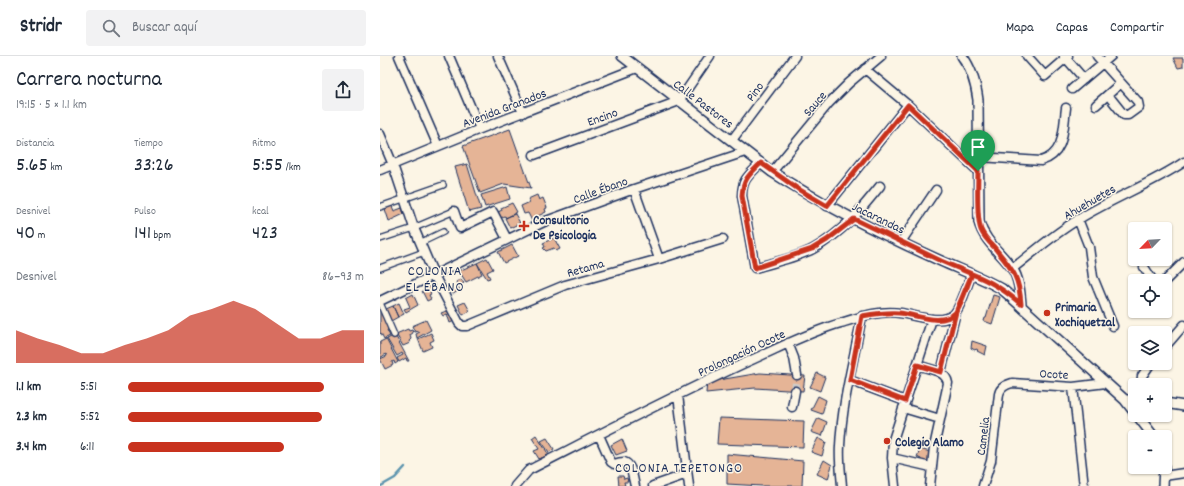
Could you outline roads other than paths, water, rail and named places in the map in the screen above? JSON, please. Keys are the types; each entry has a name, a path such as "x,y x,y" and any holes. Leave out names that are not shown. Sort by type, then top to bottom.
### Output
{"street":[{"path":"399,56 438,146"},
{"path":"449,56 480,129"},
{"path":"498,56 523,113"},
{"name":"Calle Pastores","path":"622,56 732,140"},
{"path":"679,100 710,56"},
{"name":"Pino","path":"732,140 795,56"},
{"name":"Sauce","path":"772,172 829,103 849,83 881,56"},
{"path":"962,56 976,83 978,100 979,222 985,237 1012,269 1020,292 1021,304"},
{"path":"1027,56 1045,76 1066,57 1084,79"},
{"path":"1097,56 1139,105 1126,116 1108,95"},
{"path":"1072,89 1111,56"},
{"name":"Avenida Granados","path":"380,170 480,129 637,68"},
{"path":"865,69 908,105 978,171"},
{"path":"1096,105 1121,83"},
{"name":"Encino","path":"534,155 679,100"},
{"path":"827,206 908,105"},
{"path":"979,157 1041,161 1049,158 1056,153 1060,144 1066,108"},
{"path":"381,139 393,165 414,228 434,275"},
{"name":"Jacarandas","path":"732,140 745,152 772,172 827,206 941,261 988,280 1002,289 1021,304 1128,404"},
{"name":"Calle Ébano","path":"380,302 546,221 634,189 745,152"},
{"name":"Ahuehuetes","path":"1012,269 1078,219 1159,177 1184,162"},
{"path":"761,163 746,178 742,188 742,196 755,268 812,249 827,240 854,219 880,186"},
{"path":"380,207 443,185"},
{"path":"634,189 659,259"},
{"path":"901,242 936,190"},
{"path":"380,239 414,228 454,211 460,228 493,212 507,239"},
{"path":"1078,219 1089,247 1093,277 1113,326"},
{"path":"420,243 442,232"},
{"name":"Retama","path":"434,275 459,323 462,326 467,326 565,285 659,259 723,239"},
{"path":"380,268 424,252"},
{"path":"1172,274 1184,262"},
{"path":"1144,267 1148,274"},
{"path":"941,372 956,312 972,274"},
{"path":"380,302 394,335"},
{"name":"Prolongación Ocote","path":"515,486 529,470 702,382 788,343 838,323 862,316 885,312 932,319 948,318 956,312"},
{"path":"842,486 840,436 862,316"},
{"path":"894,486 892,458 893,440 932,319"},
{"path":"1172,339 1184,326"},
{"path":"788,343 794,358 797,375"},
{"path":"917,365 941,372 947,379 948,383 934,447 930,486"},
{"path":"850,380 940,419"},
{"name":"Ocote","path":"1002,388 1012,383 1073,387 1106,383"},
{"path":"1073,387 1084,486"},
{"name":"Camelia","path":"983,486 991,461 999,391 1002,388"},
{"path":"792,407 795,391"},
{"path":"678,395 687,474 690,486"},
{"path":"1172,405 1184,406"},
{"name":"Jacarandas","path":"1142,422 1149,430"},
{"path":"599,435 611,462 614,464 623,462 627,463 630,467 635,486"},
{"path":"892,458 931,467"},
{"path":"1172,472 1184,473"},
{"path":"653,486 687,474"},
{"path":"1163,486 1164,474"}],"waterway":[{"path":"381,486 395,478 405,467"}],"tunnel":[{"path":"795,391 797,375"}],"place":[{"name":"Consultorio De Psicologia","path":"524,226"},
{"name":"Primaria Xochiquetzal","path":"1047,313"},
{"name":"Colegio Alamo","path":"887,441"}],"district":[{"name":"COLONIA EL ÉBANO","path":"435,278"},
{"name":"COLONIA TEPETONGO","path":"679,467"}]}
